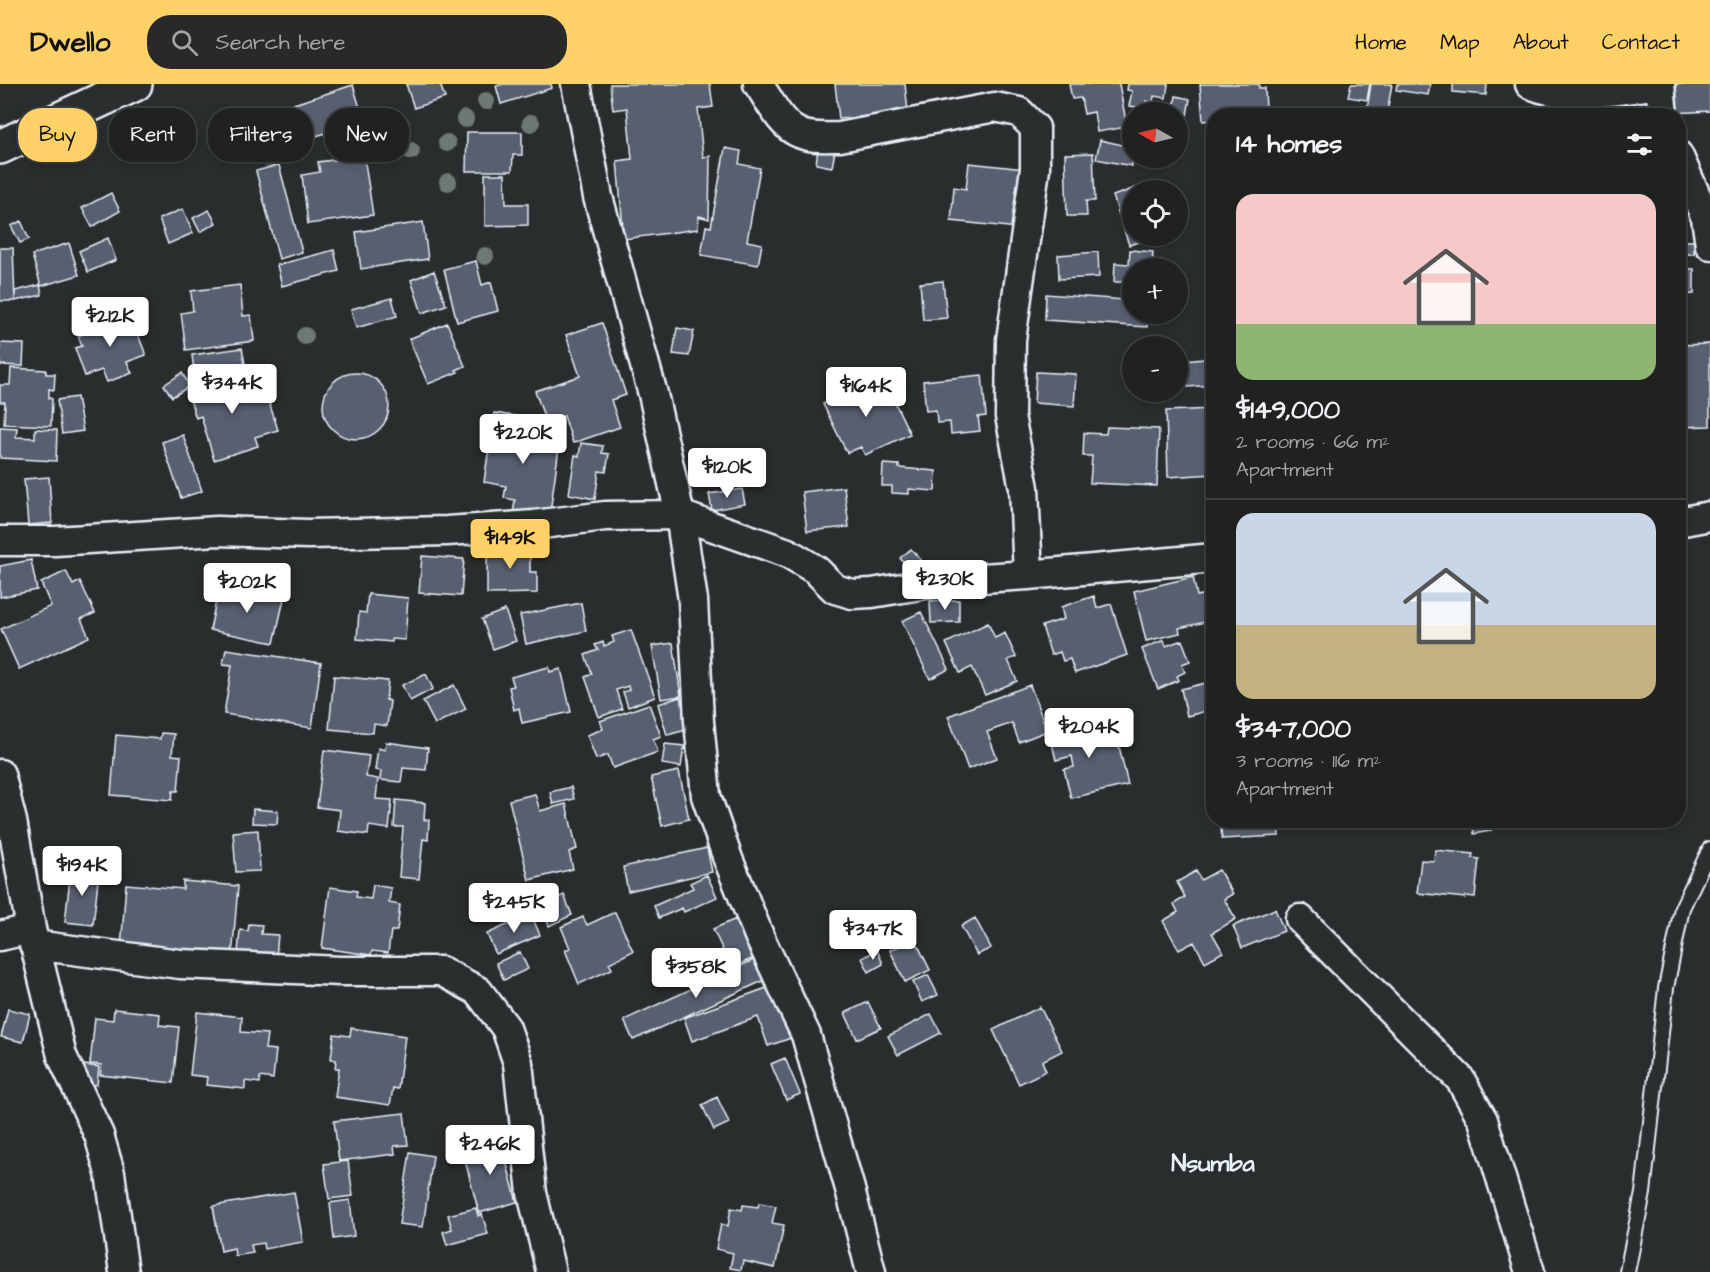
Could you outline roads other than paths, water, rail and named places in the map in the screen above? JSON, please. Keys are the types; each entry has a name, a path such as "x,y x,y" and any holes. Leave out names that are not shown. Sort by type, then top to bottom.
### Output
{"main road":[{"path":"0,147 135,84"}],"street":[{"path":"576,84 598,197 653,394 680,515 693,600 699,721 706,796 752,918 806,1035 871,1272"},
{"path":"758,84 788,125 798,133 809,135 840,137 995,107 1019,112 1035,128 1035,169 1011,340 1010,416 1024,488 1028,575"},
{"path":"1530,84 1540,88 1592,94 1658,84 1662,108"},
{"path":"1686,173 1706,218 1710,245"},
{"path":"0,541 55,541 217,531 308,534 447,531 534,525 606,516 680,515 788,554 816,570 836,589 852,594 872,593 950,580 1206,559"},
{"path":"1686,520 1710,516"},
{"path":"0,774 12,821 32,937 62,1056 99,1135 110,1173 124,1272"},
{"path":"1300,919 1411,1033 1460,1079 1483,1120 1530,1272"},
{"path":"0,936 32,937 180,964 341,971 441,971 478,990 506,1028 518,1063 532,1193 551,1272"}],"lane":[{"path":"1627,1272 1643,1193 1666,988 1682,908 1710,849"}],"district":[{"name":"Nsumba","path":"1213,1164"}]}
